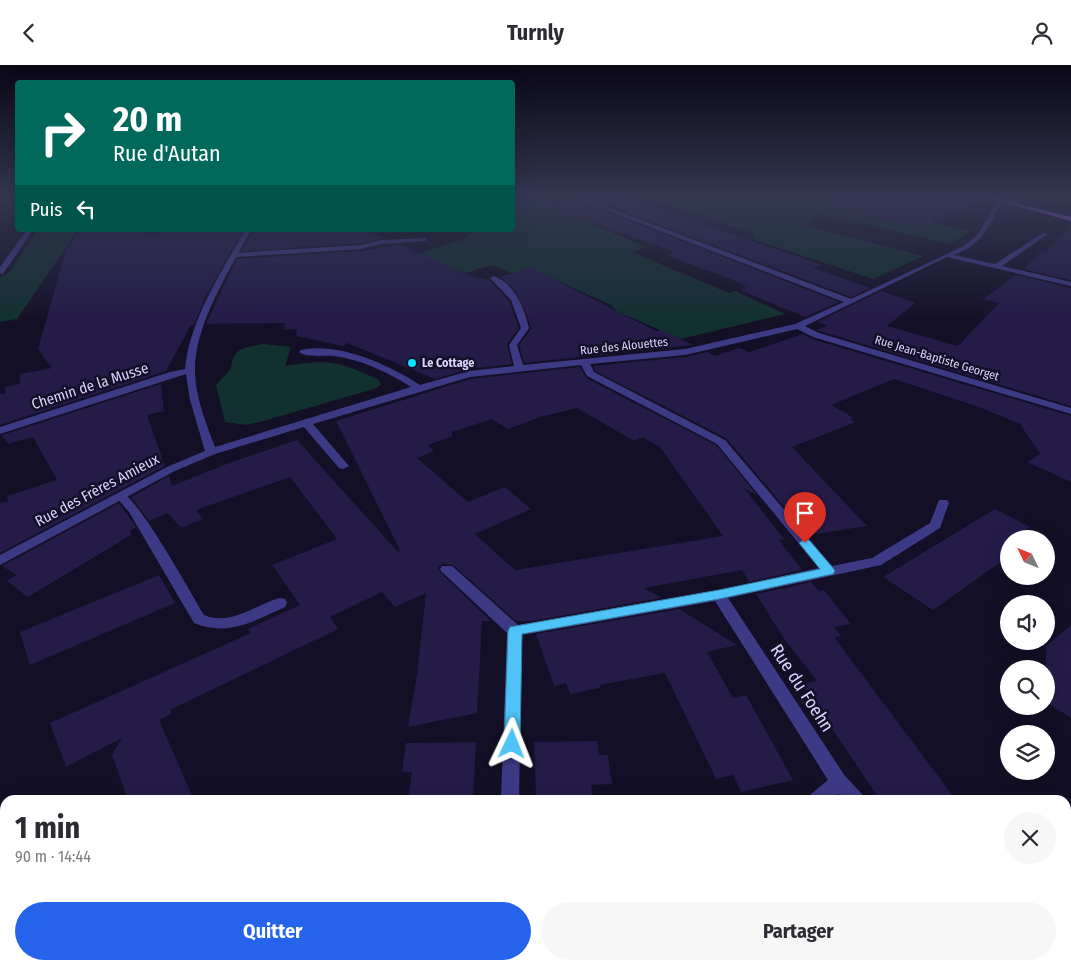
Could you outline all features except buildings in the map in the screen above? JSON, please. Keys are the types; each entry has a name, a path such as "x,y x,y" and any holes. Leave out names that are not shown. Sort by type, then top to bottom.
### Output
{"street":[{"path":"0,272 23,240"},
{"path":"211,452 190,371 191,351 206,311 243,240"},
{"path":"235,255 361,247 381,242 419,240"},
{"path":"690,240 852,301"},
{"name":"Rue des Alouettes","path":"211,452 469,374 685,352 798,326 946,255 960,252 975,240"},
{"path":"996,267 1035,240"},
{"path":"946,255 1071,284"},
{"path":"494,278 508,288 515,299 525,328 513,345 519,368"},
{"name":"Rue Jean-Baptiste Georget","path":"798,326 816,335 1071,411"},
{"path":"304,352 334,353 354,358 400,377 419,388"},
{"path":"585,362 590,374 720,442 829,571"},
{"name":"Chemin de la Musse","path":"0,431 190,371"},
{"path":"307,423 343,466"},
{"name":"Rue des Frères Amieux","path":"0,561 171,469 211,452"},
{"path":"121,496 134,510 199,619 208,624 224,625 242,620 280,603"},
{"path":"515,631 719,595 876,562 936,525 943,503"},
{"path":"447,569 515,631 510,795"},
{"name":"Rue du Foehn","path":"719,595 839,782 851,795"},
{"path":"824,795 839,782"}],"green space":[{"path":"31,240 71,240 17,319 0,322 0,277 9,273"},
{"path":"459,240 630,240 647,247 632,252 729,293 735,291 785,314 681,339 618,312 611,305 531,269 513,274 492,265 466,273 415,255"},
{"path":"756,240 862,240 923,256 873,279"},
{"path":"932,240 957,240 948,244"},
{"path":"263,344 291,347 285,366 324,362 333,363 354,369 379,380 381,384 377,388 260,422 246,425 225,422 216,385 231,369 232,362 237,353 245,348"}],"place":[{"name":"Le Cottage","path":"412,363"}],"route":[{"path":"512,744 515,631 719,595 829,571 805,543"}]}
